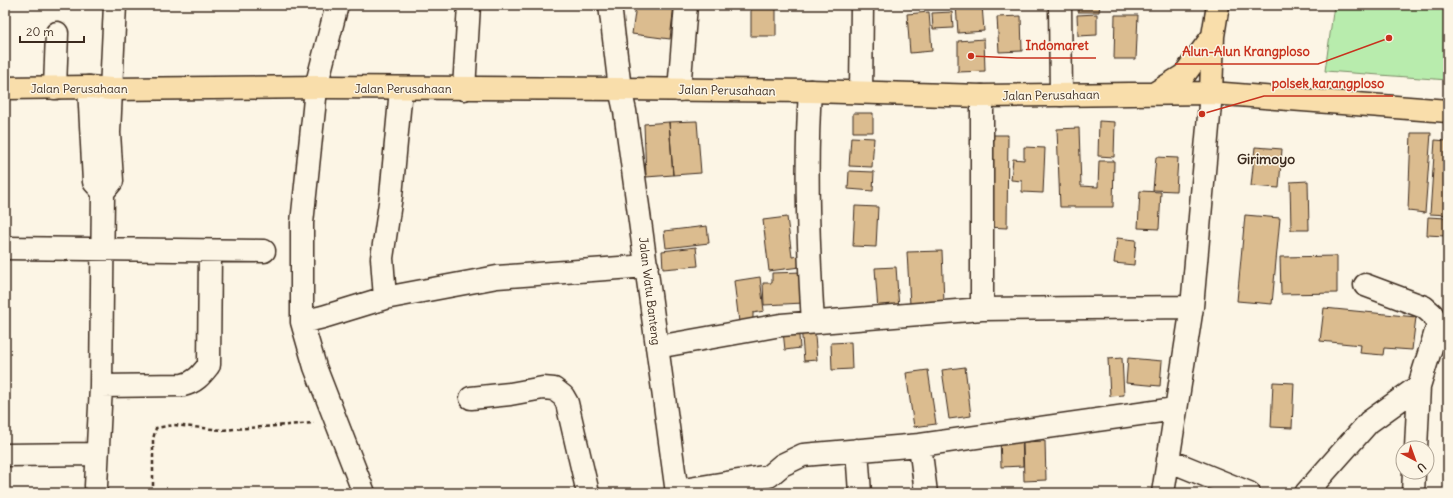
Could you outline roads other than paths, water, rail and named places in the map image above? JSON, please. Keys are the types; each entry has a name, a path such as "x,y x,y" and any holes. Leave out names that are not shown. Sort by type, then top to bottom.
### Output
{"main road":[{"path":"1211,93 1213,36 1218,5"},
{"path":"1154,94 1184,76 1213,36"},
{"name":"Jalan Perusahaan","path":"5,88 89,87 110,89 323,87 401,89 620,89 810,91 982,96 1211,93 1448,111"}],"street":[{"path":"96,486 101,386 104,192 112,180 109,132 115,5"},
{"path":"337,5 302,223 315,367 364,493"},
{"path":"464,89 469,5"},
{"name":"Jalan Watu Banteng","path":"610,5 620,89 625,111 647,266 677,492"},
{"path":"679,90 686,5"},
{"path":"861,92 862,5"},
{"path":"1060,5 1061,95"},
{"path":"55,88 57,33"},
{"path":"89,87 94,182 104,192"},
{"path":"385,298 382,258 391,196 401,89"},
{"path":"810,91 807,195 808,251 813,322"},
{"path":"1163,493 1192,307 1211,93"},
{"path":"982,96 982,309"},
{"path":"5,248 264,251"},
{"path":"101,386 183,385 193,383 201,376 209,365 210,251"},
{"path":"311,320 385,298 497,277 647,266"},
{"path":"1365,285 1424,307 1432,314 1438,325 1420,386 1417,440"},
{"path":"657,347 781,325 982,309 1192,307"},
{"path":"1306,493 1369,422 1420,386"},
{"path":"471,398 510,394 543,388 554,389 563,396 567,403 588,493"},
{"path":"677,492 769,476 782,465 803,455 920,445 1175,409"},
{"path":"920,445 926,493"},
{"path":"857,450 860,493"},
{"path":"5,455 97,454"},
{"path":"1168,460 1249,493"},
{"path":"1413,493 1414,480"}],"place":[{"name":"Alun-Alun Krangploso","path":"1389,38"},
{"name":"Indomaret","path":"971,56"},
{"name":"polsek karangploso","path":"1202,114"}],"district":[{"name":"Girimoyo","path":"1266,159"}]}
